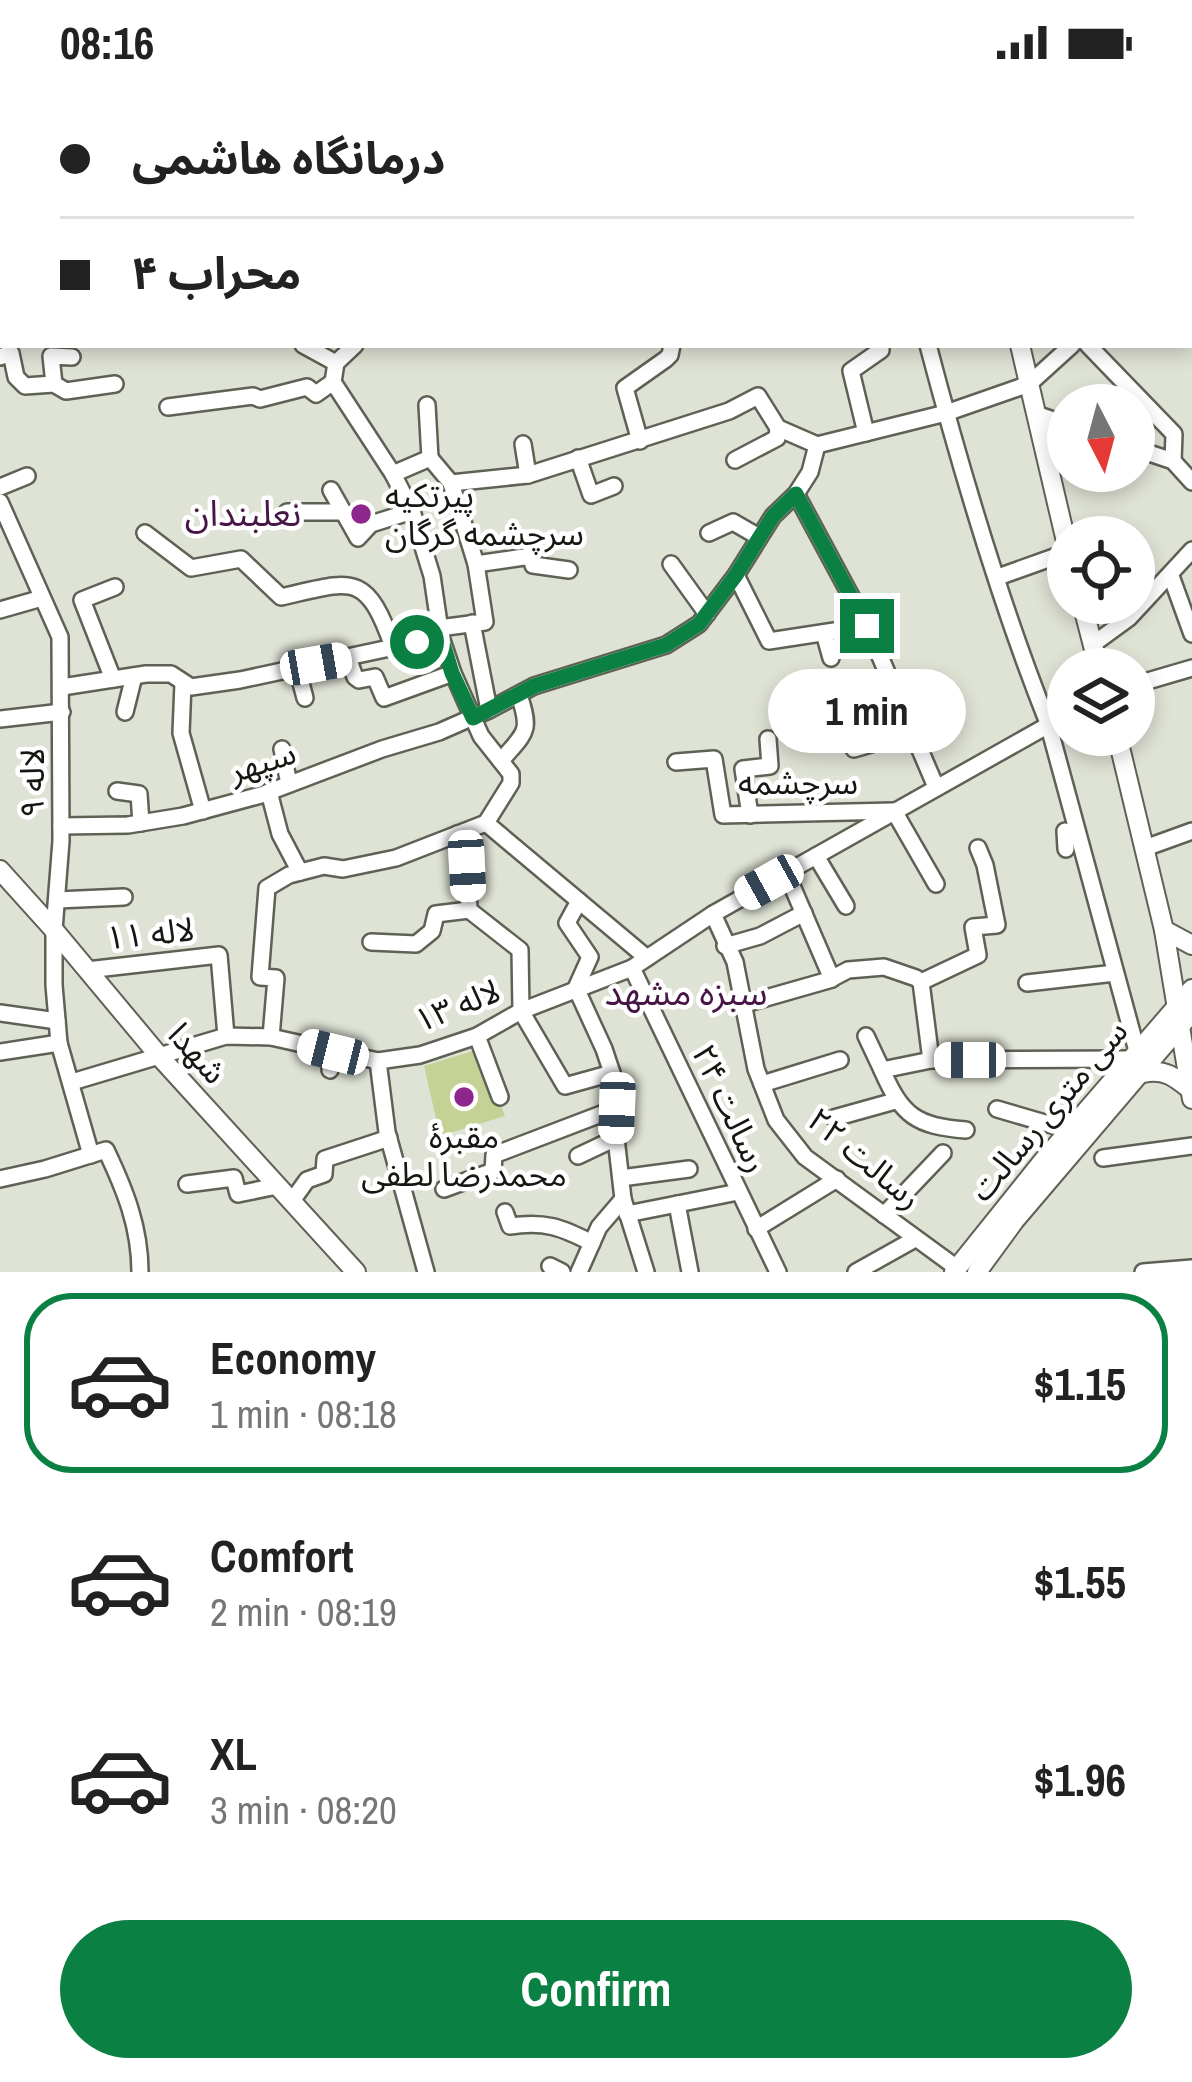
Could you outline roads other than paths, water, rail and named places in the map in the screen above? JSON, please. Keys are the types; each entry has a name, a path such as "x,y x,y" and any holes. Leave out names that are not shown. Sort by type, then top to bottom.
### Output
{"main road":[{"path":"1021,348 1060,516"},
{"path":"1087,624 1093,648"},
{"path":"1122,756 1183,1013 1192,1099"},
{"name":"شهدا","path":"0,870 160,1057 356,1272"},
{"path":"1164,930 1192,945"},
{"name":"سی متری رسالت","path":"963,1270 1015,1220 1069,1130 1183,1013 1192,989"},
{"path":"1136,1061 1167,1073 1191,1090"},
{"name":"سی متری رسالت","path":"1049,1166 1136,1061"}],"street":[{"path":"308,348 336,363"},
{"path":"352,348 336,363 333,382 412,511 432,576 452,673 481,714"},
{"path":"640,440 625,388 666,359 671,348"},
{"path":"866,433 851,371 881,348"},
{"path":"929,348 988,548 1047,720"},
{"path":"451,483 528,475 729,411 758,396 778,428 817,445 946,413 1029,384 1069,348"},
{"path":"1091,348 1174,434 1172,461"},
{"path":"0,357 11,353 16,377 25,386 54,384 66,391 115,384"},
{"path":"54,384 52,356 72,357"},
{"path":"168,406 260,399 308,387 316,394 333,382"},
{"path":"271,1037 276,978 260,977 267,888 324,866 343,869 396,858 486,823 511,783 511,774 482,736 476,564 451,483 430,458 428,405"},
{"path":"1036,414 1047,418"},
{"path":"735,460 777,438 778,428"},
{"path":"523,444 528,475"},
{"name":"سپهر","path":"62,826 141,823 268,792 481,714 534,686 666,645 707,614 773,516 796,494 810,472 817,445"},
{"path":"1155,455 1172,461 1192,482"},
{"path":"393,474 430,458"},
{"path":"578,458 591,495 614,485"},
{"path":"0,488 27,476"},
{"path":"332,490 358,538 371,524 412,511"},
{"path":"796,494 867,626 935,788"},
{"path":"0,502 42,598 0,610"},
{"path":"287,512 343,512"},
{"path":"709,532 733,522 759,537"},
{"path":"145,532 191,568 242,559 281,597 345,583 366,592 381,613 393,647"},
{"path":"1092,645 1129,618 1192,550"},
{"path":"476,564 531,556 533,565 569,570"},
{"path":"998,577 1047,559"},
{"path":"671,564 707,614"},
{"path":"736,575 770,641 802,644 824,633 867,626"},
{"path":"1171,576 1192,634"},
{"path":"113,679 82,600 115,587"},
{"name":"۹ لاله","path":"42,598 60,637 62,687 62,826 54,930 59,1043 84,1138 99,1152 132,1207 139,1234 140,1272"},
{"path":"62,687 171,674 191,688 348,658 479,623"},
{"path":"824,633 832,658"},
{"path":"348,658 357,679 375,677 383,698 452,673"},
{"path":"298,668 305,698"},
{"path":"1155,679 1192,668"},
{"path":"125,712 140,675"},
{"path":"183,682 182,734 203,811"},
{"path":"501,761 526,728 519,695"},
{"path":"0,719 62,712"},
{"name":"لاله ۱۳","path":"72,1082 226,1036 271,1037 332,1061 378,1061 477,1036 521,1011 639,963 713,914 1047,724"},
{"path":"843,730 854,749 912,732"},
{"path":"750,815 742,769 770,766 768,739"},
{"path":"282,749 289,784"},
{"path":"882,1070 931,1060 1136,1061 1057,756"},
{"name":"سرچشمه","path":"676,762 714,759 723,815 894,811"},
{"path":"116,791 139,794 141,823"},
{"path":"268,792 280,834 300,872"},
{"path":"894,811 936,884"},
{"path":"486,823 579,901 639,963"},
{"path":"1065,831 1066,849"},
{"path":"1144,848 1192,831"},
{"path":"457,834 467,866 469,910"},
{"path":"745,1004 848,970 884,967 921,982 978,955 974,927 997,925 978,848"},
{"path":"816,856 846,906"},
{"path":"786,872 832,979"},
{"path":"57,900 124,897"},
{"path":"579,901 567,923 590,957 576,988 612,1072 625,1207 646,1272"},
{"path":"371,943 416,944 432,932 436,914 469,910 520,950 521,1011 566,1086 612,1072"},
{"name":"۲۲ رسالت","path":"713,914 735,962 756,1069 787,1136 806,1156 963,1270"},
{"path":"725,946 760,936 804,914"},
{"name":"۱۱ لاله","path":"87,970 219,955 226,1036"},
{"name":"۲۴ رسالت","path":"639,963 738,1192 778,1272"},
{"path":"1027,983 1115,973"},
{"path":"921,982 931,1060"},
{"path":"0,1013 56,1021"},
{"path":"477,1036 500,1097"},
{"path":"866,1036 895,1101 930,1127 966,1130"},
{"path":"0,1052 59,1043"},
{"path":"762,1084 840,1060"},
{"path":"378,1061 388,1135 424,1267 403,1272"},
{"path":"445,1189 493,1171 494,1155 618,1099"},
{"path":"834,1118 895,1101"},
{"path":"997,1109 1069,1130"},
{"path":"292,1202 307,1180 324,1174 325,1159 388,1135"},
{"path":"578,1156 616,1138"},
{"path":"1103,1158 1192,1146"},
{"path":"0,1179 99,1152"},
{"path":"884,1215 944,1153"},
{"path":"621,1178 688,1169"},
{"path":"187,1184 234,1178 238,1194 278,1186"},
{"path":"756,1229 837,1179"},
{"path":"579,1272 599,1227 625,1207 677,1204 738,1192"},
{"path":"677,1204 690,1272"},
{"path":"505,1212 510,1226 562,1227 592,1243"},
{"path":"856,1272 914,1238"},
{"path":"1143,1272 1192,1268"}],"place":[{"name":"پیرتکیه سرچشمه گرگان","path":"361,514"},
{"name":"مقبرهٔ محمدرضا لطفی","path":"464,1097"}],"district":[{"name":"نعلبندان","path":"243,513"},
{"name":"سبزه مشهد","path":"686,992"}]}
